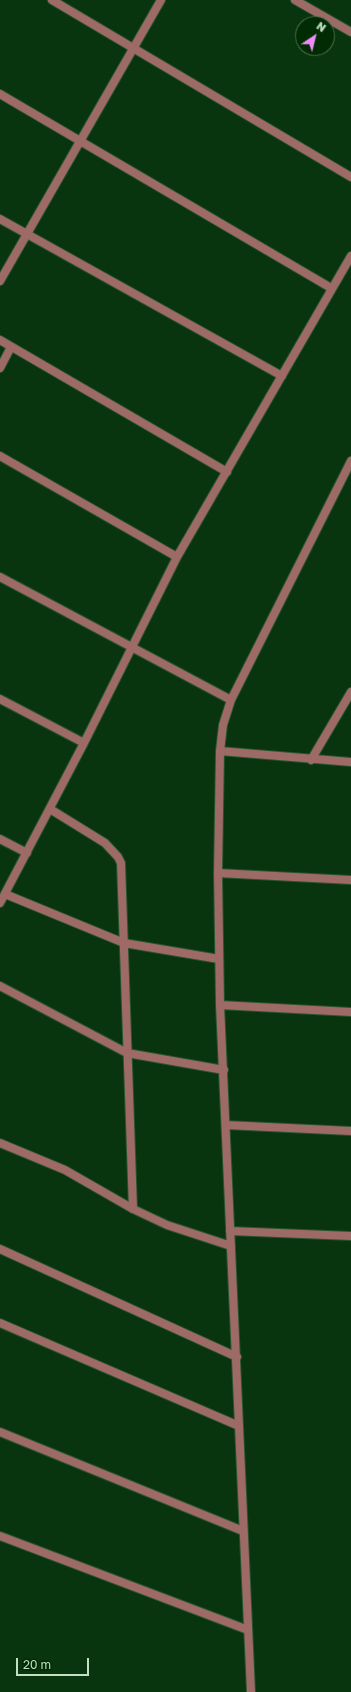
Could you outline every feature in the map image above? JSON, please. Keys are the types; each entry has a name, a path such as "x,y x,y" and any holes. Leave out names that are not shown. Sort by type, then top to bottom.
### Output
{"street":[{"path":"52,0 351,177"},
{"path":"0,281 161,0"},
{"path":"295,0 351,32"},
{"path":"0,94 331,288"},
{"path":"0,219 282,376"},
{"path":"0,903 84,743 177,557 331,288 351,256"},
{"path":"0,340 227,472"},
{"path":"0,368 11,347"},
{"path":"0,456 177,557"},
{"path":"251,1692 220,1005 218,873 220,751 223,725 231,700 351,461"},
{"path":"0,576 131,648 231,700"},
{"path":"311,760 351,692"},
{"path":"0,699 84,743"},
{"path":"220,751 311,760 351,762"},
{"path":"50,809 105,843 118,857 121,863 133,1209"},
{"path":"0,839 27,853"},
{"path":"218,873 351,880"},
{"path":"5,894 124,943 219,959"},
{"path":"0,986 127,1053 224,1070"},
{"path":"220,1005 351,1012"},
{"path":"226,1125 351,1131"},
{"path":"0,1144 65,1170 133,1209 167,1225 231,1246"},
{"path":"230,1231 351,1236"},
{"path":"0,1249 237,1357"},
{"path":"0,1323 239,1426"},
{"path":"0,1432 243,1531"},
{"path":"0,1536 248,1630"}]}
